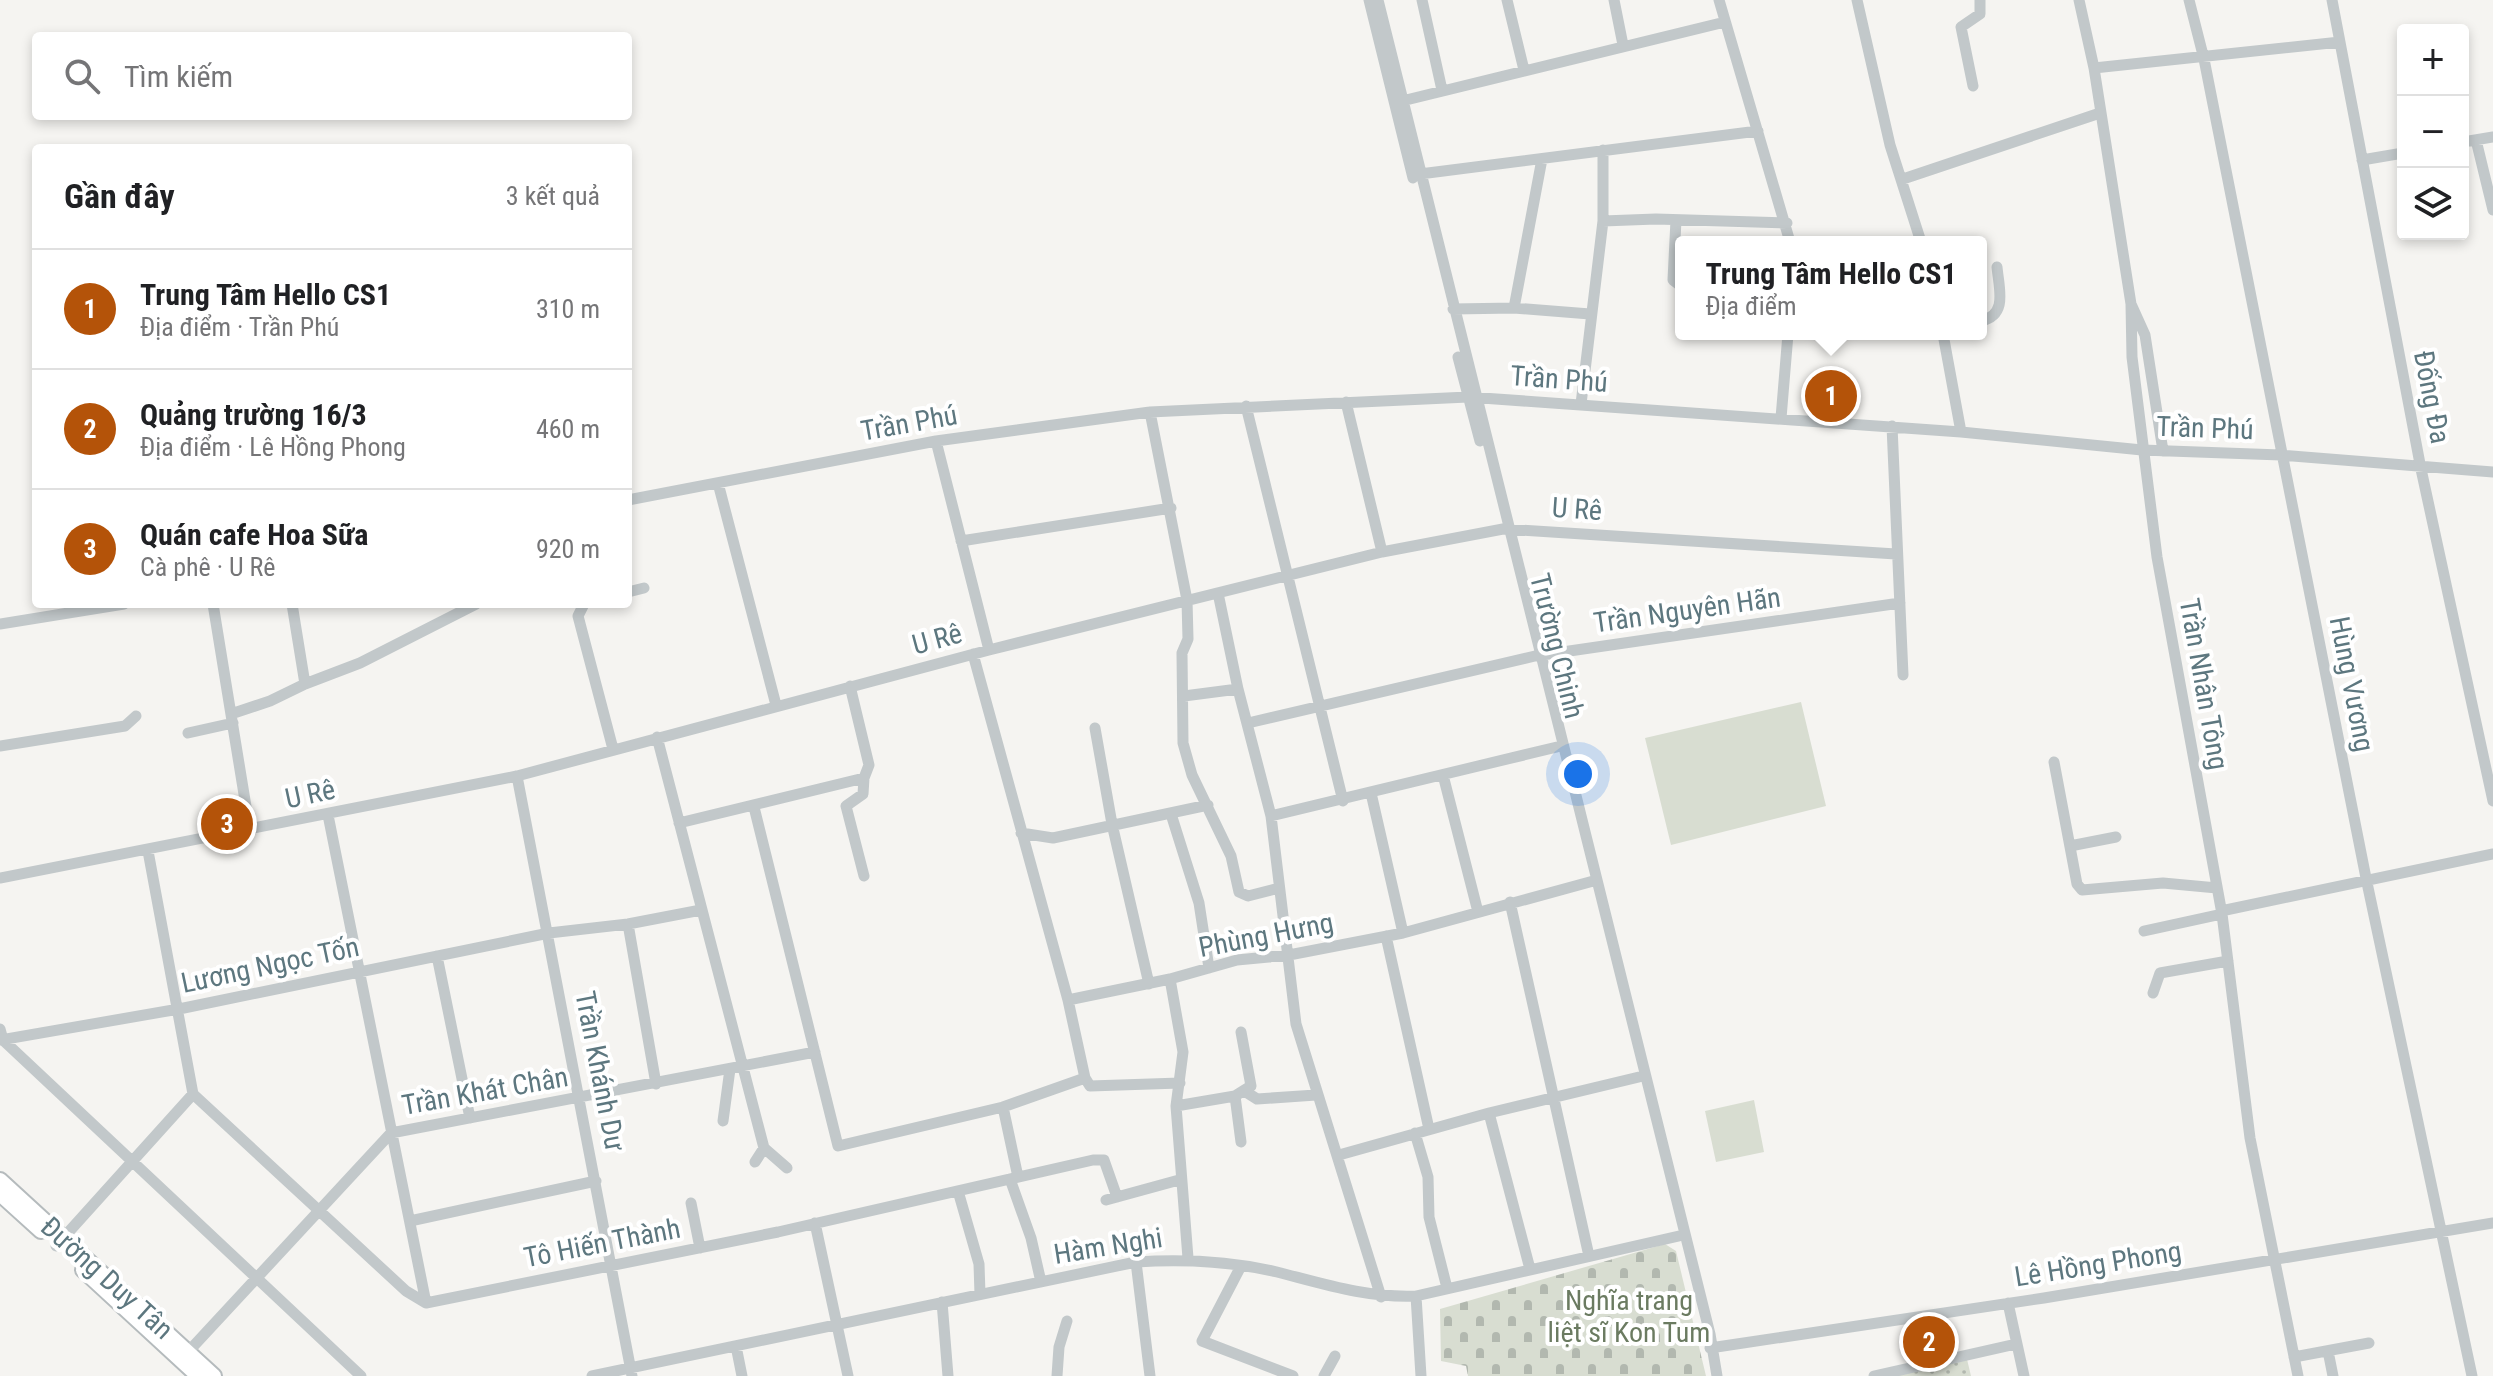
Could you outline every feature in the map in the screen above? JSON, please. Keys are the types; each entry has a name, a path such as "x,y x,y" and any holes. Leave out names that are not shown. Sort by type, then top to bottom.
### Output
{"main road":[{"name":"Đường Duy Tân","path":"0,1180 59,1242 198,1376"},
{"name":"Đường Duy Tân","path":"0,1194 214,1376"}],"street":[{"name":"Trường Chinh","path":"1369,0 1710,1334 1717,1376"},
{"name":"Trường Chinh","path":"1378,0 1473,398"},
{"path":"1422,0 1442,90"},
{"path":"1507,0 1524,70"},
{"path":"1614,0 1623,45"},
{"path":"1719,0 1789,236"},
{"path":"1857,0 1890,145 1919,236"},
{"path":"1973,86 1961,27 1980,14 1980,0"},
{"name":"Trần Nhân Tông","path":"2079,0 2094,68 2131,304 2129,326 2157,557 2222,913 2247,1116 2298,1376"},
{"name":"Hùng Vương","path":"2189,0 2204,59 2366,878 2472,1376"},
{"name":"Đống Đa","path":"2332,0 2421,469 2493,801"},
{"path":"1402,101 1725,22"},
{"path":"2094,68 2204,59 2340,42"},
{"path":"1903,179 2100,113"},
{"path":"1420,174 1758,131"},
{"path":"2469,141 2493,137"},
{"path":"2476,140 2493,210"},
{"path":"1581,404 1603,221 1603,150"},
{"path":"2362,160 2397,154"},
{"path":"1514,308 1542,159"},
{"path":"1675,236 1676,220"},
{"path":"1603,221 1787,223"},
{"path":"1675,240 1675,282"},
{"path":"1987,320 1993,318 2000,309 1997,267"},
{"path":"2131,304 2145,335 2163,451"},
{"path":"1453,309 1514,308 1590,314"},
{"path":"1781,418 1788,340"},
{"path":"1944,340 1961,432"},
{"name":"Trần Phú","path":"632,499 936,441 1150,412 1473,398 1892,426 2142,450 2281,455 2421,469 2493,472"},
{"path":"1346,402 1382,552"},
{"path":"1246,406 1285,576 1343,801"},
{"path":"1150,412 1187,600 1183,743 1192,775 1231,856 1239,892 1248,896 1279,888"},
{"path":"1892,426 1903,675"},
{"path":"936,441 989,650"},
{"path":"718,483 776,705"},
{"path":"961,541 1171,508"},
{"name":"U Rê","path":"0,878 517,776 776,705 1187,600 1382,552 1506,529 1896,554"},
{"path":"632,591 644,588"},
{"path":"1218,593 1238,689 1271,816 1296,1024 1381,1297"},
{"name":"Trần Nguyên Hãn","path":"1248,723 1538,655 1900,603"},
{"path":"0,624 93,608"},
{"path":"214,608 250,831"},
{"path":"293,608 305,684"},
{"path":"188,733 232,718 305,684 360,663 468,608"},
{"path":"582,608 578,616 613,749"},
{"path":"973,654 1068,1000 1085,1078 1090,1086 1098,1089 1180,1083"},
{"name":"Trường Chinh","path":"1538,655 1557,747 1594,880 1702,1335 1710,1348"},
{"path":"850,686 869,765 863,794 846,806 864,876"},
{"path":"1184,696 1238,689"},
{"path":"0,746 125,726 136,716"},
{"path":"1095,728 1112,824 1149,984"},
{"path":"657,737 701,910 735,1068 764,1148 787,1168"},
{"path":"1271,816 1557,747"},
{"path":"2054,762 2077,884 2082,890 2163,883 2217,888"},
{"path":"1443,775 1478,912"},
{"name":"Trần Khánh Dư","path":"517,776 631,1372"},
{"path":"679,823 864,778"},
{"path":"1371,793 1403,933"},
{"path":"1021,833 1053,838 1208,805"},
{"path":"754,807 838,1146 1003,1107 1085,1078"},
{"path":"1171,814 1199,903 1209,968"},
{"path":"328,815 426,1303"},
{"path":"2070,846 2116,837"},
{"path":"148,851 193,1094 406,1291 426,1303"},
{"path":"2144,931 2366,878 2493,854"},
{"name":"Phùng Hưng","path":"1188,1258 1179,1180 1176,1106 1183,1052 1170,979 1237,960 1289,955 1403,933 1594,880"},
{"path":"1510,902 1589,1256"},
{"name":"Lương Ngọc Tốn","path":"1,1036 179,1009 549,933 628,924 701,910"},
{"path":"628,924 656,1084"},
{"path":"1386,936 1429,1129"},
{"path":"437,956 470,1118"},
{"path":"2153,993 2160,973 2228,961"},
{"path":"1068,1000 1170,979"},
{"path":"1241,1032 1251,1086 1241,1094"},
{"path":"1,1036 132,1164 257,1275 361,1376"},
{"name":"Trần Khát Chân","path":"188,1352 391,1133 815,1052"},
{"path":"723,1121 735,1068"},
{"path":"1339,1155 1553,1096 1639,1077"},
{"path":"59,1242 193,1094"},
{"path":"1176,1106 1241,1094 1257,1099 1316,1095"},
{"path":"1241,1094 1241,1142"},
{"path":"1003,1107 1014,1178 1041,1282"},
{"path":"1489,1113 1530,1269"},
{"path":"1415,1133 1428,1177 1429,1217 1447,1288"},
{"path":"755,1162 764,1148"},
{"name":"Tô Hiến Thành","path":"426,1303 700,1248 1093,1160 1104,1160 1108,1165 1111,1198 1179,1180"},
{"path":"410,1221 596,1181"},
{"path":"958,1191 979,1264 980,1294"},
{"path":"691,1203 700,1248"},
{"path":"815,1223 848,1376"},
{"name":"Lê Hồng Phong","path":"1710,1348 2273,1261 2493,1223"},
{"name":"Hàm Nghi","path":"592,1376 631,1372 837,1324 1136,1262 1188,1258 1241,1266 1381,1297 1416,1296 1679,1236"},
{"path":"1136,1262 1150,1376"},
{"path":"1241,1266 1201,1336 1202,1341 1293,1376"},
{"path":"1416,1296 1421,1376"},
{"path":"942,1302 948,1376"},
{"path":"2008,1303 2024,1376"},
{"path":"1057,1376 1059,1347 1067,1321"},
{"path":"2294,1357 2369,1343"},
{"path":"1874,1376 2016,1344"},
{"path":"736,1346 742,1376"},
{"path":"2328,1351 2333,1376"},
{"path":"1324,1376 1335,1356"}],"green space":[{"path":"1801,702 1826,806 1671,845 1645,738"},
{"path":"1754,1100 1764,1152 1716,1162 1705,1111"},
{"name":"Nghĩa trang liệt sĩ Kon Tum","path":"1665,1244 1676,1251 1706,1376 1468,1376 1466,1366 1441,1361 1440,1309"},
{"path":"1966,1355 1971,1376 1886,1376"}],"place":[{"name":"Trung Tâm Hello CS1","path":"1831,396"},
{"name":"Quán cafe Hoa Sữa","path":"227,824"},
{"name":"Quảng trường 16/3","path":"1929,1342"}]}
